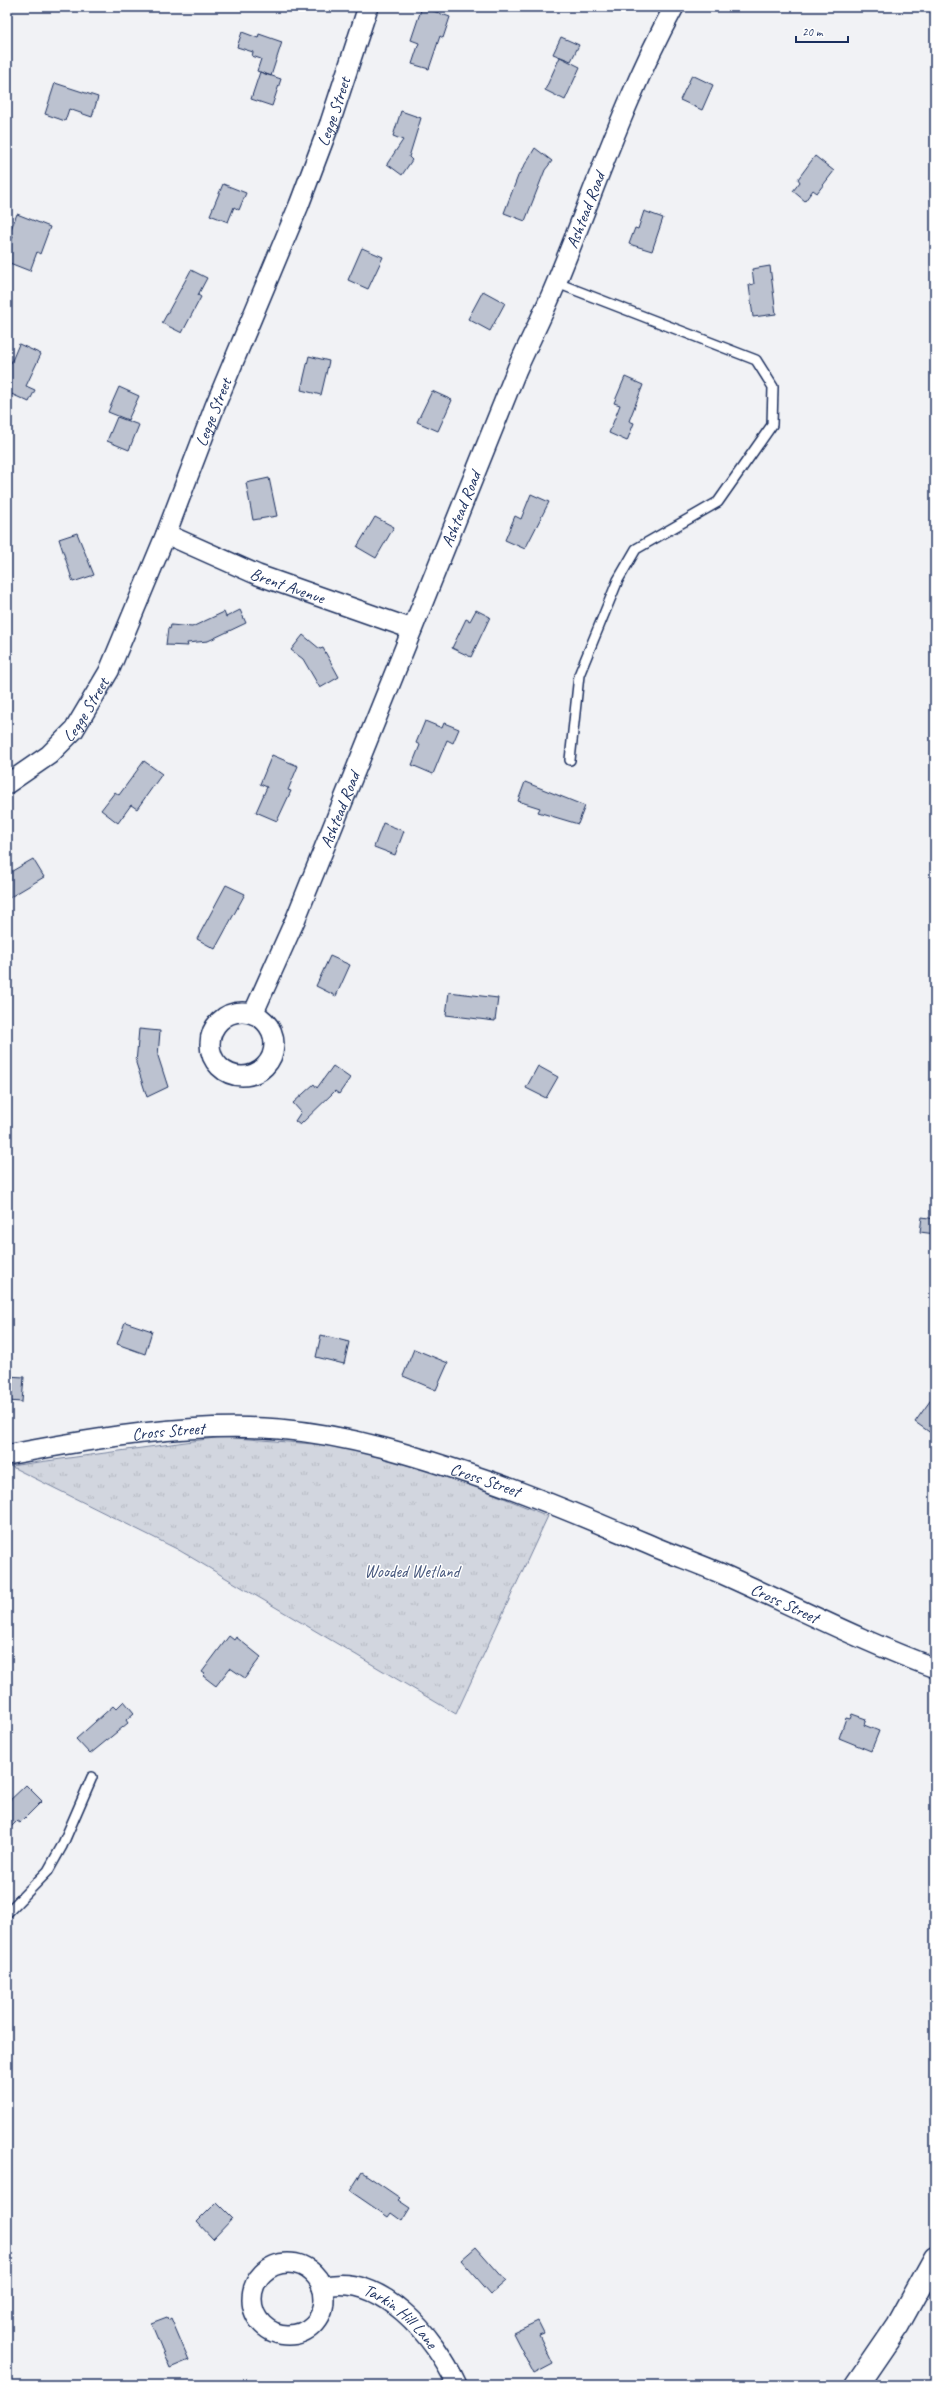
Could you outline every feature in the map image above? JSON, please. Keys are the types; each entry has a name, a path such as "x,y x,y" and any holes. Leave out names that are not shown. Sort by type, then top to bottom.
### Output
{"street":[{"name":"Legge Street","path":"7,784 49,755 82,718 111,665 166,534 215,406 299,205 330,122 368,7"},
{"name":"Ashtead Road","path":"253,1014 296,918 517,370 557,283 620,120 640,74 674,7"},
{"name":"Brent Avenue","path":"166,534 258,575 412,629"},
{"name":"Cross Street","path":"7,1455 91,1440 209,1428 255,1428 300,1431 366,1443 432,1461 554,1504 718,1573 874,1644 935,1668"},
{"path":"857,2385 898,2325 935,2258"},
{"name":"Tarkin Hill Lane","path":"322,2287 340,2283 364,2287 393,2305 417,2326 430,2340 457,2385"}],"lane":[{"path":"557,283 756,360 773,387 772,425 718,502 636,549 618,580 579,675 570,760"},
{"path":"7,1913 48,1871 62,1846 92,1778"}],"green space":[{"name":"Wooded Wetland","path":"222,1437 353,1447 457,1479 548,1516 456,1714 177,1549 10,1466"}],"building":[{"path":"422,7 450,17 443,38 440,36 429,69 412,64 419,43 411,40"},
{"path":"242,32 258,38 259,34 282,42 271,76 257,71 261,59 252,56 253,52 237,47"},
{"path":"561,37 579,45 571,61 553,54"},
{"path":"560,57 580,67 565,100 545,90"},
{"path":"260,72 281,79 272,106 251,99"},
{"path":"692,75 713,85 702,110 680,100"},
{"path":"55,83 98,97 92,117 69,109 65,121 45,114"},
{"path":"401,111 421,118 409,157 412,160 402,175 387,164 403,140 393,136"},
{"path":"535,148 552,161 545,170 525,221 504,213 518,176"},
{"path":"815,156 834,171 817,193 813,190 805,201 793,191 800,182 798,179"},
{"path":"223,184 246,193 239,210 234,207 228,222 210,215"},
{"path":"644,211 663,218 652,251 629,244 635,228 638,229"},
{"path":"17,214 50,227 40,254 37,252 30,271 7,262 7,252 13,236 9,234"},
{"path":"362,248 383,257 368,289 348,280"},
{"path":"770,266 776,314 753,317 749,285 754,284 752,269"},
{"path":"191,270 207,278 198,295 201,297 182,333 162,323"},
{"path":"483,291 505,303 490,331 468,319"},
{"path":"19,344 41,354 26,386 35,390 29,402 7,392 7,361 11,363"},
{"path":"309,356 329,361 321,395 301,390"},
{"path":"625,377 643,385 629,421 634,423 627,441 609,433 620,405 614,403"},
{"path":"119,387 139,396 128,420 108,412"},
{"path":"432,391 452,400 438,431 417,422"},
{"path":"117,417 139,425 129,450 107,441"},
{"path":"269,478 277,516 253,520 246,483"},
{"path":"531,494 549,502 525,549 505,540 515,516 521,519"},
{"path":"375,517 394,527 376,558 357,547"},
{"path":"77,533 94,575 73,582 59,539"},
{"path":"240,610 246,623 208,641 187,643 188,646 166,645 168,628 170,629 171,625 192,627 224,612 226,617"},
{"path":"476,610 490,617 471,657 452,648 466,619 470,621"},
{"path":"303,635 320,649 323,648 339,677 320,688 303,659 291,650"},
{"path":"425,721 442,728 444,723 459,729 453,743 447,740 433,774 412,765 420,745 416,743"},
{"path":"272,755 298,766 288,790 291,791 277,821 256,812 267,787 260,784"},
{"path":"144,761 162,774 137,809 131,805 118,823 101,810 115,792 119,795"},
{"path":"525,782 585,806 578,824 538,812 540,808 518,801"},
{"path":"383,823 404,831 395,855 374,847"},
{"path":"33,859 44,877 7,899 7,874"},
{"path":"226,885 245,894 215,949 197,939"},
{"path":"330,956 350,965 336,996 316,986"},
{"path":"449,992 498,998 495,1021 446,1015"},
{"path":"139,1029 160,1031 158,1056 168,1087 147,1097 136,1063"},
{"path":"333,1066 350,1078 339,1094 335,1091 300,1125 295,1121 301,1112 293,1103 314,1084 317,1088"},
{"path":"538,1066 558,1077 546,1098 526,1088"},
{"path":"922,1217 935,1219 935,1234 920,1232"},
{"path":"125,1322 152,1331 145,1354 117,1344"},
{"path":"321,1335 349,1342 344,1364 316,1357"},
{"path":"414,1349 448,1363 436,1390 403,1376"},
{"path":"7,1376 24,1377 22,1402 7,1401"},
{"path":"935,1394 935,1436 915,1422"},
{"path":"229,1636 234,1640 236,1637 261,1657 245,1678 230,1668 216,1686 203,1676 205,1674 202,1672"},
{"path":"124,1701 134,1713 126,1720 128,1723 90,1754 76,1739 113,1706 116,1709"},
{"path":"852,1714 866,1719 864,1725 879,1731 871,1751 839,1738 846,1718 850,1719"},
{"path":"26,1785 42,1801 20,1823 17,1821 7,1831 7,1803"},
{"path":"362,2172 400,2198 398,2200 410,2208 402,2221 391,2213 388,2217 350,2191"},
{"path":"217,2202 233,2218 213,2239 197,2222"},
{"path":"476,2247 506,2281 491,2294 461,2260"},
{"path":"167,2317 168,2320 171,2318 189,2360 170,2368 151,2323"},
{"path":"538,2321 544,2333 539,2335 553,2364 534,2374 513,2333"}]}
